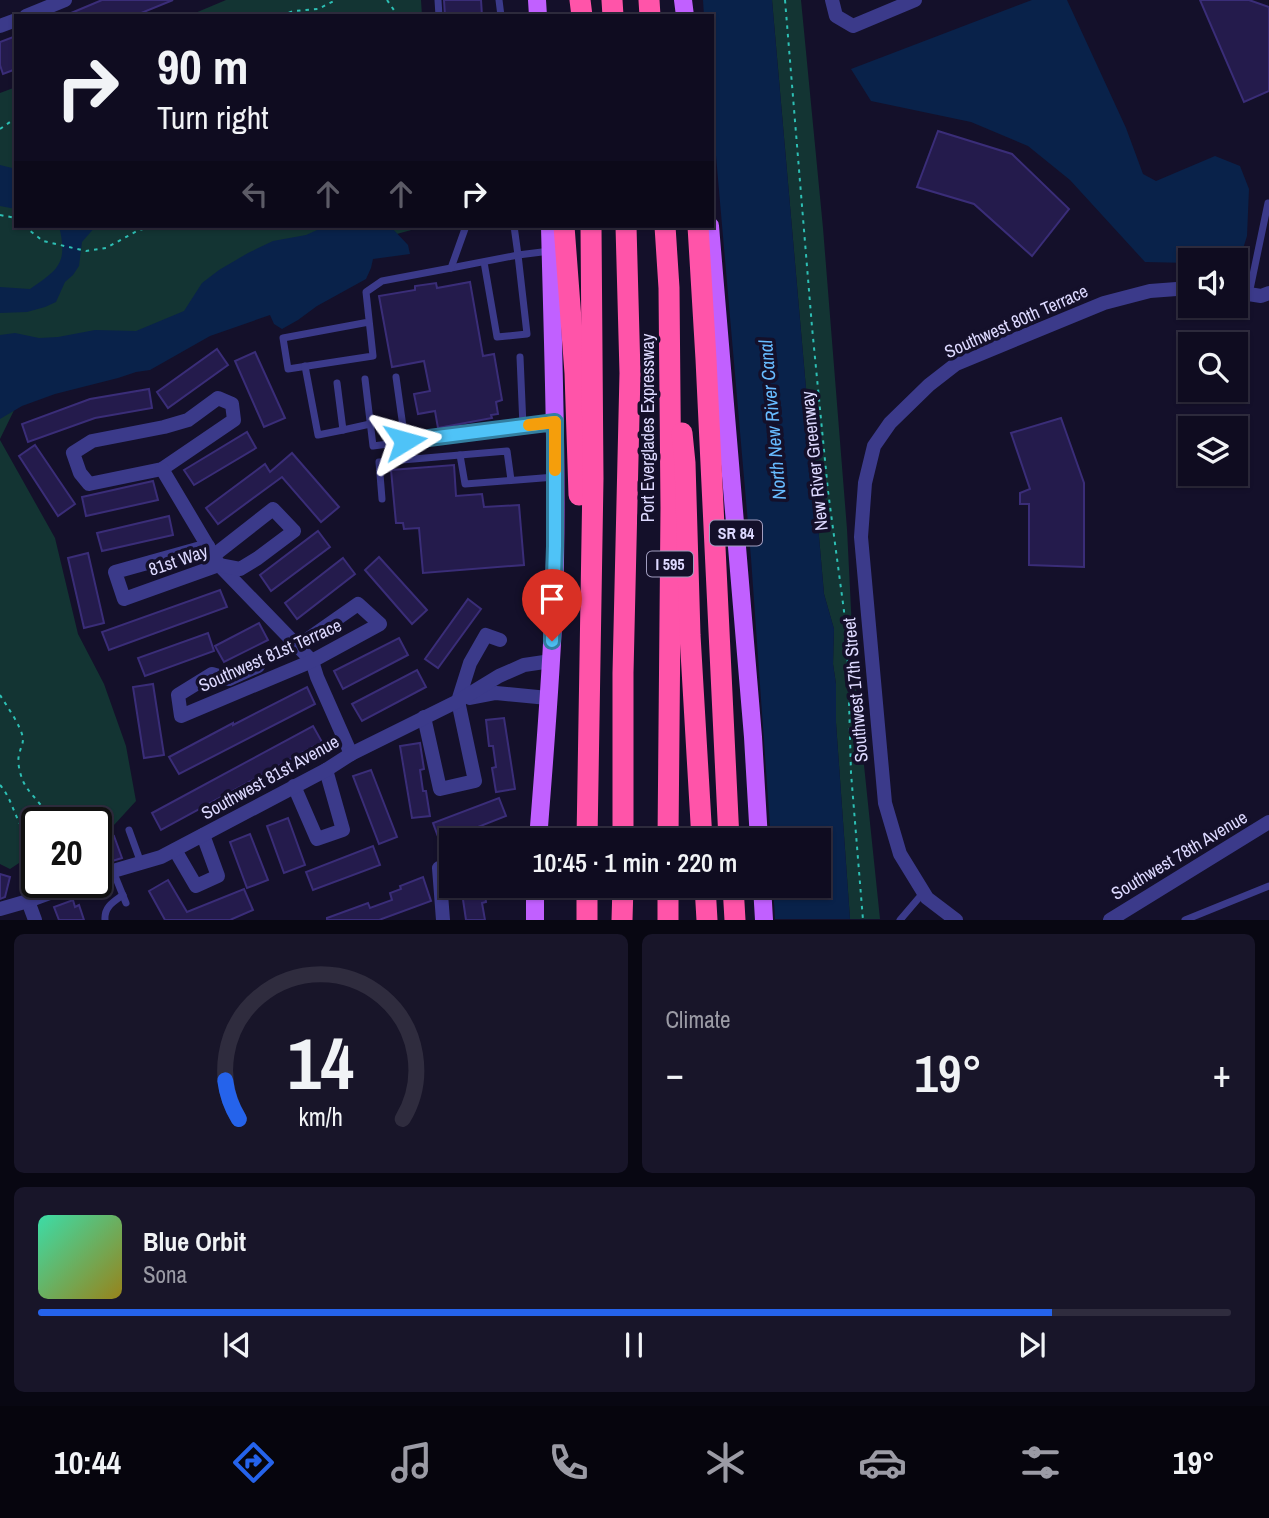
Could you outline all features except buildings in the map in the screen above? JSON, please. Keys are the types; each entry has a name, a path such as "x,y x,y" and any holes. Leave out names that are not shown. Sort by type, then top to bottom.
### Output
{"highway":[{"path":"565,228 589,655"},
{"path":"587,828 593,478 591,228"},
{"path":"623,828 623,673 630,373 626,228"},
{"name":"Port Everglades Expressway","path":"665,228 669,288 671,522 668,828"},
{"path":"698,228 728,828"},
{"path":"669,288 685,463 690,635 701,828"},
{"path":"587,898 587,919"},
{"path":"622,898 622,919"},
{"path":"668,898 668,919"},
{"path":"706,898 707,919"},
{"path":"734,898 735,919"}],"main road":[{"path":"539,828 555,574 555,422 550,228"},
{"name":"SR 84","path":"710,228 758,828"},
{"path":"535,898 535,919"},
{"path":"763,898 764,919"}],"street":[{"path":"21,0 31,10 65,0"},
{"path":"832,0 836,16 853,26 915,0"},
{"name":"Southwest 80th Terrace","path":"880,435 929,385 956,364 1104,303 1150,291 1178,289"},
{"path":"218,398 232,404 234,420 162,469 89,484 80,473 73,453 92,441 188,420 218,398"},
{"name":"Southwest 17th Street","path":"880,435 874,446 866,484 861,537 885,803 900,854 927,898 956,919"},
{"path":"162,469 213,556 312,661 351,754"},
{"name":"81st Way","path":"213,556 124,599 115,572 213,556 240,569 294,531 274,509 213,556"},
{"name":"Southwest 81st Terrace","path":"258,666 229,679 212,674 178,695 181,716 312,661 380,624 358,604 298,646"},
{"path":"424,718 440,789 475,781 458,701 470,663 486,635 500,639"},
{"name":"Southwest 81st Avenue","path":"114,871 175,850 351,754 458,701 499,676 524,665 551,661"},
{"name":"Southwest 81st Avenue","path":"458,701 496,694 548,698"},
{"path":"294,786 317,839 343,830 326,770"},
{"name":"Southwest 78th Avenue","path":"1110,919 1269,822"},
{"path":"175,850 196,886 218,877 203,835"},
{"path":"8,912 38,898"},
{"path":"441,898 443,919"},
{"path":"33,900 35,919"}],"lane":[{"path":"1256,296 1268,203"},
{"path":"451,268 465,228"},
{"path":"484,262 497,337 527,334 514,228"},
{"path":"369,322 283,338 288,369 373,356 366,292 382,281 551,251"},
{"path":"520,357 523,426"},
{"path":"305,366 318,435 370,424"},
{"path":"396,377 405,441"},
{"path":"365,379 373,446 555,422"},
{"path":"337,383 343,430"},
{"path":"382,499 379,462 507,451 511,480"},
{"path":"460,455 465,485 555,477"},
{"path":"129,830 141,863"},
{"path":"105,919 104,915 110,904 124,899 114,871"},
{"path":"1185,919 1269,886"},
{"path":"900,919 924,892"}],"path":[{"path":"286,14 318,9 336,0"},
{"name":"New River Greenway","path":"785,0 812,327 828,491 844,611 851,773 863,919"},
{"path":"27,228 43,241 86,251 106,248 147,228"},
{"path":"0,695 21,732 23,740 18,756 22,780 43,807"},
{"path":"0,785 6,791 21,827"}],"green space":[{"path":"226,0 421,0 422,14 193,14"},
{"path":"772,0 801,0 823,228 847,529 854,669 880,919 850,919 836,723 834,629 824,594"},
{"path":"14,88 14,228 419,228 371,241 22,394 0,439 0,93"},
{"path":"0,440 55,538 78,634 104,684 126,746 136,801 112,826 112,807 21,807 21,862 10,869 0,864"}],"water":[{"name":"North New River Canal","path":"703,0 772,0 824,594 834,629 836,723 850,919 775,919 774,898 831,898 831,828 770,828 751,558 714,133 714,14 704,14"},
{"path":"1032,0 1067,0 1126,128 1143,174 1156,181 1215,156 1240,166 1249,189 1247,236 1243,248 1178,248 1178,263 1145,262 1070,180 1028,146 971,122 871,101 851,69"},
{"path":"0,165 14,168 14,209 0,206"},
{"path":"59,228 94,228 82,242 79,266 65,282 56,302 27,312 0,313 0,287 30,289 48,276 59,264 62,239"},
{"path":"322,228 392,228 408,245 410,254 373,259 366,279 282,329 274,324 270,315 210,336 150,370 55,394 22,406 0,419 0,335 15,333 39,338 95,330 136,331 184,311 202,283 248,253 273,241 306,235"}],"slow traffic":[{"path":"529,425 555,422 555,470"}],"route":[{"path":"405,441 555,422 552,641"}]}
